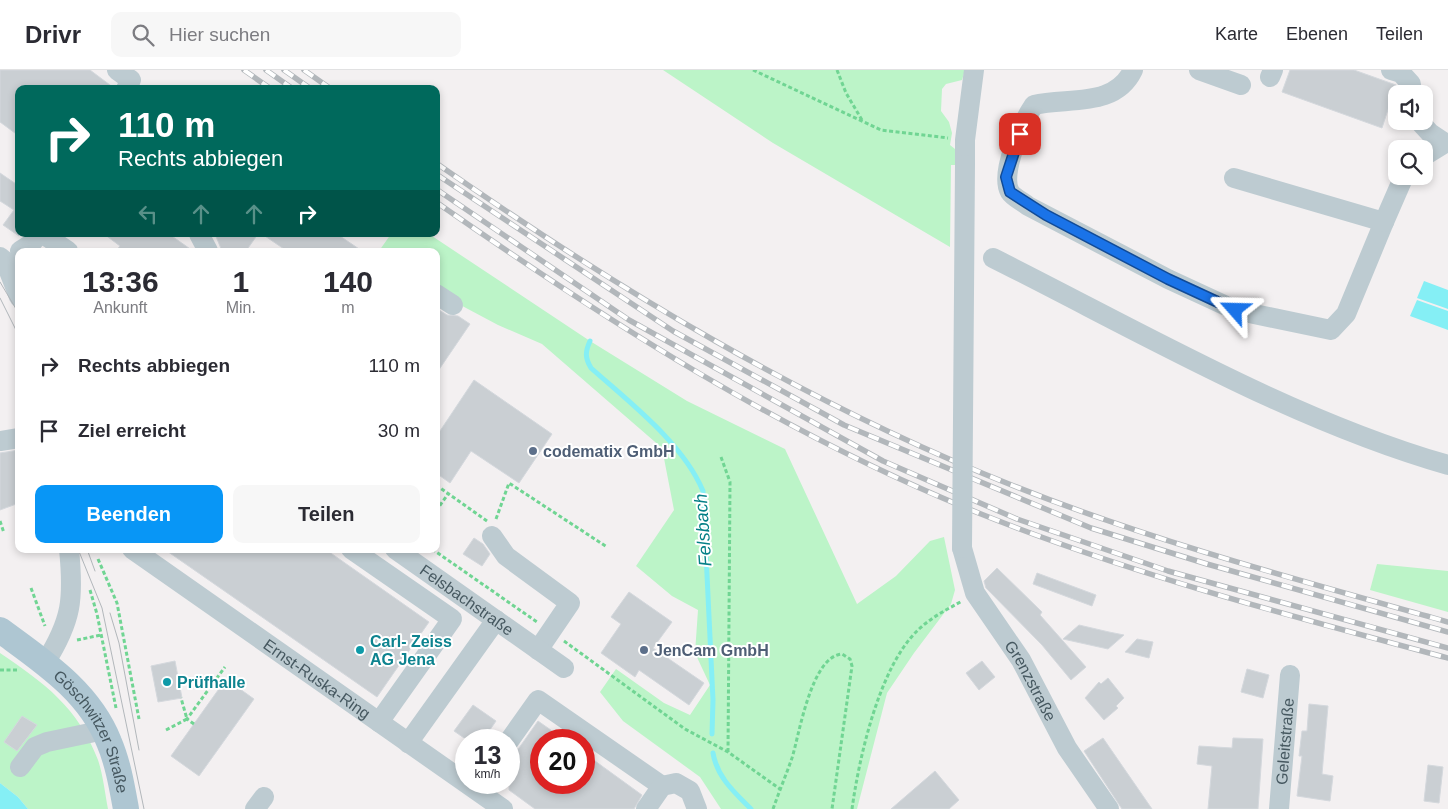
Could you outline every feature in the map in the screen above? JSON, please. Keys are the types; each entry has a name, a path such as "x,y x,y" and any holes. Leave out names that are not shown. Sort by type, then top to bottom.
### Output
{"main road":[{"name":"Göschwitzer Straße","path":"0,630 45,663 84,701 111,723 114,755 126,809"}],"street":[{"path":"117,70 132,80 129,85"},
{"name":"Grenzstraße","path":"974,70 965,140 962,548 975,594 1021,660 1067,748 1109,809"},
{"path":"1132,70 1117,91 1102,98 1034,105 1024,119 1006,177 1010,192 1046,215 1168,279 1235,310 1331,330 1346,314 1400,185"},
{"path":"1199,70 1241,85"},
{"path":"1392,70 1402,74 1411,85"},
{"path":"1427,130 1446,143 1433,151"},
{"path":"1234,178 1384,222"},
{"path":"21,248 31,244 36,237"},
{"path":"47,237 64,248"},
{"path":"9,253 15,279"},
{"path":"993,258 1275,400 1409,454 1448,465"},
{"path":"0,441 15,439"},
{"path":"492,536 506,556 570,603 538,650"},
{"name":"Göschwitzer Straße","path":"45,663 61,637 70,607 73,582 70,553"},
{"name":"Ernst-Ruska-Ring","path":"138,553 408,743 455,772"},
{"path":"357,553 452,619 379,722"},
{"name":"Felsbachstraße","path":"402,553 564,668"},
{"path":"408,743 496,620"},
{"name":"Geleitstraße","path":"1279,809 1290,675"},
{"path":"517,729 538,700 662,786"},
{"path":"20,767 35,748 47,742 111,723"},
{"path":"646,809 662,786 676,783 686,787 694,798 697,809"},
{"name":"Ernst-Ruska-Ring","path":"486,794 502,809"}],"path":[{"path":"753,70 882,130 965,140"},
{"path":"837,70 846,93 862,121"},
{"path":"721,457 730,482 728,752"},
{"path":"440,488 494,525 509,483 607,547"},
{"path":"440,505 448,494"},
{"path":"0,521 4,533"},
{"path":"438,553 544,627"},
{"path":"98,559 117,603 139,719"},
{"path":"88,583 101,636 111,723"},
{"path":"31,588 46,629"},
{"path":"852,809 856,781 876,704 892,667 917,630 938,614 975,594"},
{"path":"70,642 101,636"},
{"path":"562,639 685,728 728,752 780,789"},
{"path":"773,809 792,756 800,717 817,678 833,657 839,654 850,659 852,666 832,809"},
{"path":"166,730 187,719 225,667"},
{"path":"181,698 187,719 194,724"}],"green space":[{"path":"663,70 965,70 962,80 946,84 942,89 941,111 949,122 952,133 950,145 955,149 955,165 951,165 950,247 773,143"},
{"path":"389,237 434,237 590,341 687,401 785,449 857,604 896,576 930,541 944,537 955,590 951,604 887,693 857,809 721,809 700,777 623,721 600,692 616,669 664,703 690,715 710,685 695,653 698,610 672,596 636,566 674,510 662,448 542,344 498,325 440,294 440,248 381,248"},
{"path":"1377,564 1448,571 1448,612 1370,590"},
{"path":"0,653 45,686 70,711 80,725 90,741 98,760 108,809 28,809 18,797 0,783"}],"water":[{"path":"1424,281 1448,290 1448,309 1417,298"},
{"path":"1417,300 1448,311 1448,330 1410,316"},
{"path":"0,783 18,797 28,809 0,809"}],"building":[{"path":"0,70 90,70 110,85 15,85 15,133 0,122"},
{"path":"1290,70 1354,70 1396,85 1388,85 1388,110 1382,128 1282,92"},
{"path":"0,173 15,183 15,233 3,225 14,210 0,201"},
{"path":"108,237 173,237 189,248 118,248 120,246"},
{"path":"216,237 256,237 248,248 221,248"},
{"path":"266,237 341,237 358,248 283,248"},
{"path":"440,311 447,315 458,316 470,324 440,368"},
{"path":"474,380 552,434 519,483 471,451 450,483 440,476 440,431"},
{"path":"15,451 15,504 0,510 0,453"},
{"path":"474,538 483,544 490,554 482,566 463,554"},
{"name":"Carl- Zeiss AG Jena","path":"170,553 331,553 429,622 377,697"},
{"path":"997,568 1042,612 1040,615 1086,667 1071,680 1042,645 986,588 984,581"},
{"path":"1037,573 1096,595 1092,606 1033,584"},
{"path":"629,592 672,622 653,648 704,683 689,705 639,670 635,677 601,653 621,624 611,617"},
{"path":"1079,625 1124,635 1108,649 1063,639"},
{"path":"1137,639 1153,642 1149,658 1125,652"},
{"name":"Prüfhalle","path":"175,661 182,698 158,702 151,666"},
{"path":"982,661 995,677 979,690 966,673"},
{"path":"1247,669 1269,675 1263,698 1241,692"},
{"path":"1108,678 1124,698 1116,706 1118,708 1104,720 1085,698 1099,682 1101,684"},
{"path":"226,679 254,699 199,776 171,756"},
{"path":"1309,704 1328,706 1322,774 1333,776 1330,801 1297,796 1302,756 1299,756 1302,731 1307,731"},
{"path":"473,705 496,721 491,729 455,729"},
{"path":"22,716 37,725 17,751 4,742"},
{"path":"538,721 549,729 532,729"},
{"path":"530,732 530,794 595,794 595,761 642,795 634,809 535,809 514,794 520,794 520,747"},
{"path":"1103,738 1152,809 1122,809 1084,751"},
{"path":"1233,738 1263,739 1258,809 1208,809 1212,766 1197,764 1199,746 1232,748"},
{"path":"1428,765 1443,767 1439,803 1424,801"},
{"path":"935,771 959,800 949,809 891,809"}],"waterway":[{"name":"Felsbach","path":"590,341 586,355 591,368 638,409 669,440 694,473 703,491 713,700 712,734"},
{"name":"Felsbach","path":"713,753 722,777 751,809"}],"tram line":[{"path":"0,282 15,307"},
{"path":"0,298 15,328"},
{"path":"80,553 102,608 144,809"},
{"path":"88,553 95,571"},
{"path":"110,613 119,643 139,750"}],"railway":[{"path":"244,70 265,85"},
{"path":"266,70 287,85"},
{"path":"284,70 305,85"},
{"path":"304,70 325,85"},
{"path":"440,166 574,255 715,341 862,419 937,454 1067,506 1175,543 1448,622"},
{"path":"440,177 673,331 844,425 1091,528 1207,564 1448,632"},
{"path":"440,192 629,320 883,461 1017,519 1168,571 1448,648"},
{"path":"440,205 566,290 700,374 768,413 909,483 981,514 1039,536 1154,575 1271,610 1448,658"}],"place":[{"name":"codematix GmbH","path":"533,451"},
{"name":"Carl- Zeiss AG Jena","path":"360,650"},
{"name":"JenCam GmbH","path":"644,650"},
{"name":"Prüfhalle","path":"167,682"}],"route":[{"path":"1020,134 1006,177 1010,192 1028,206 1168,279 1235,310"}]}
